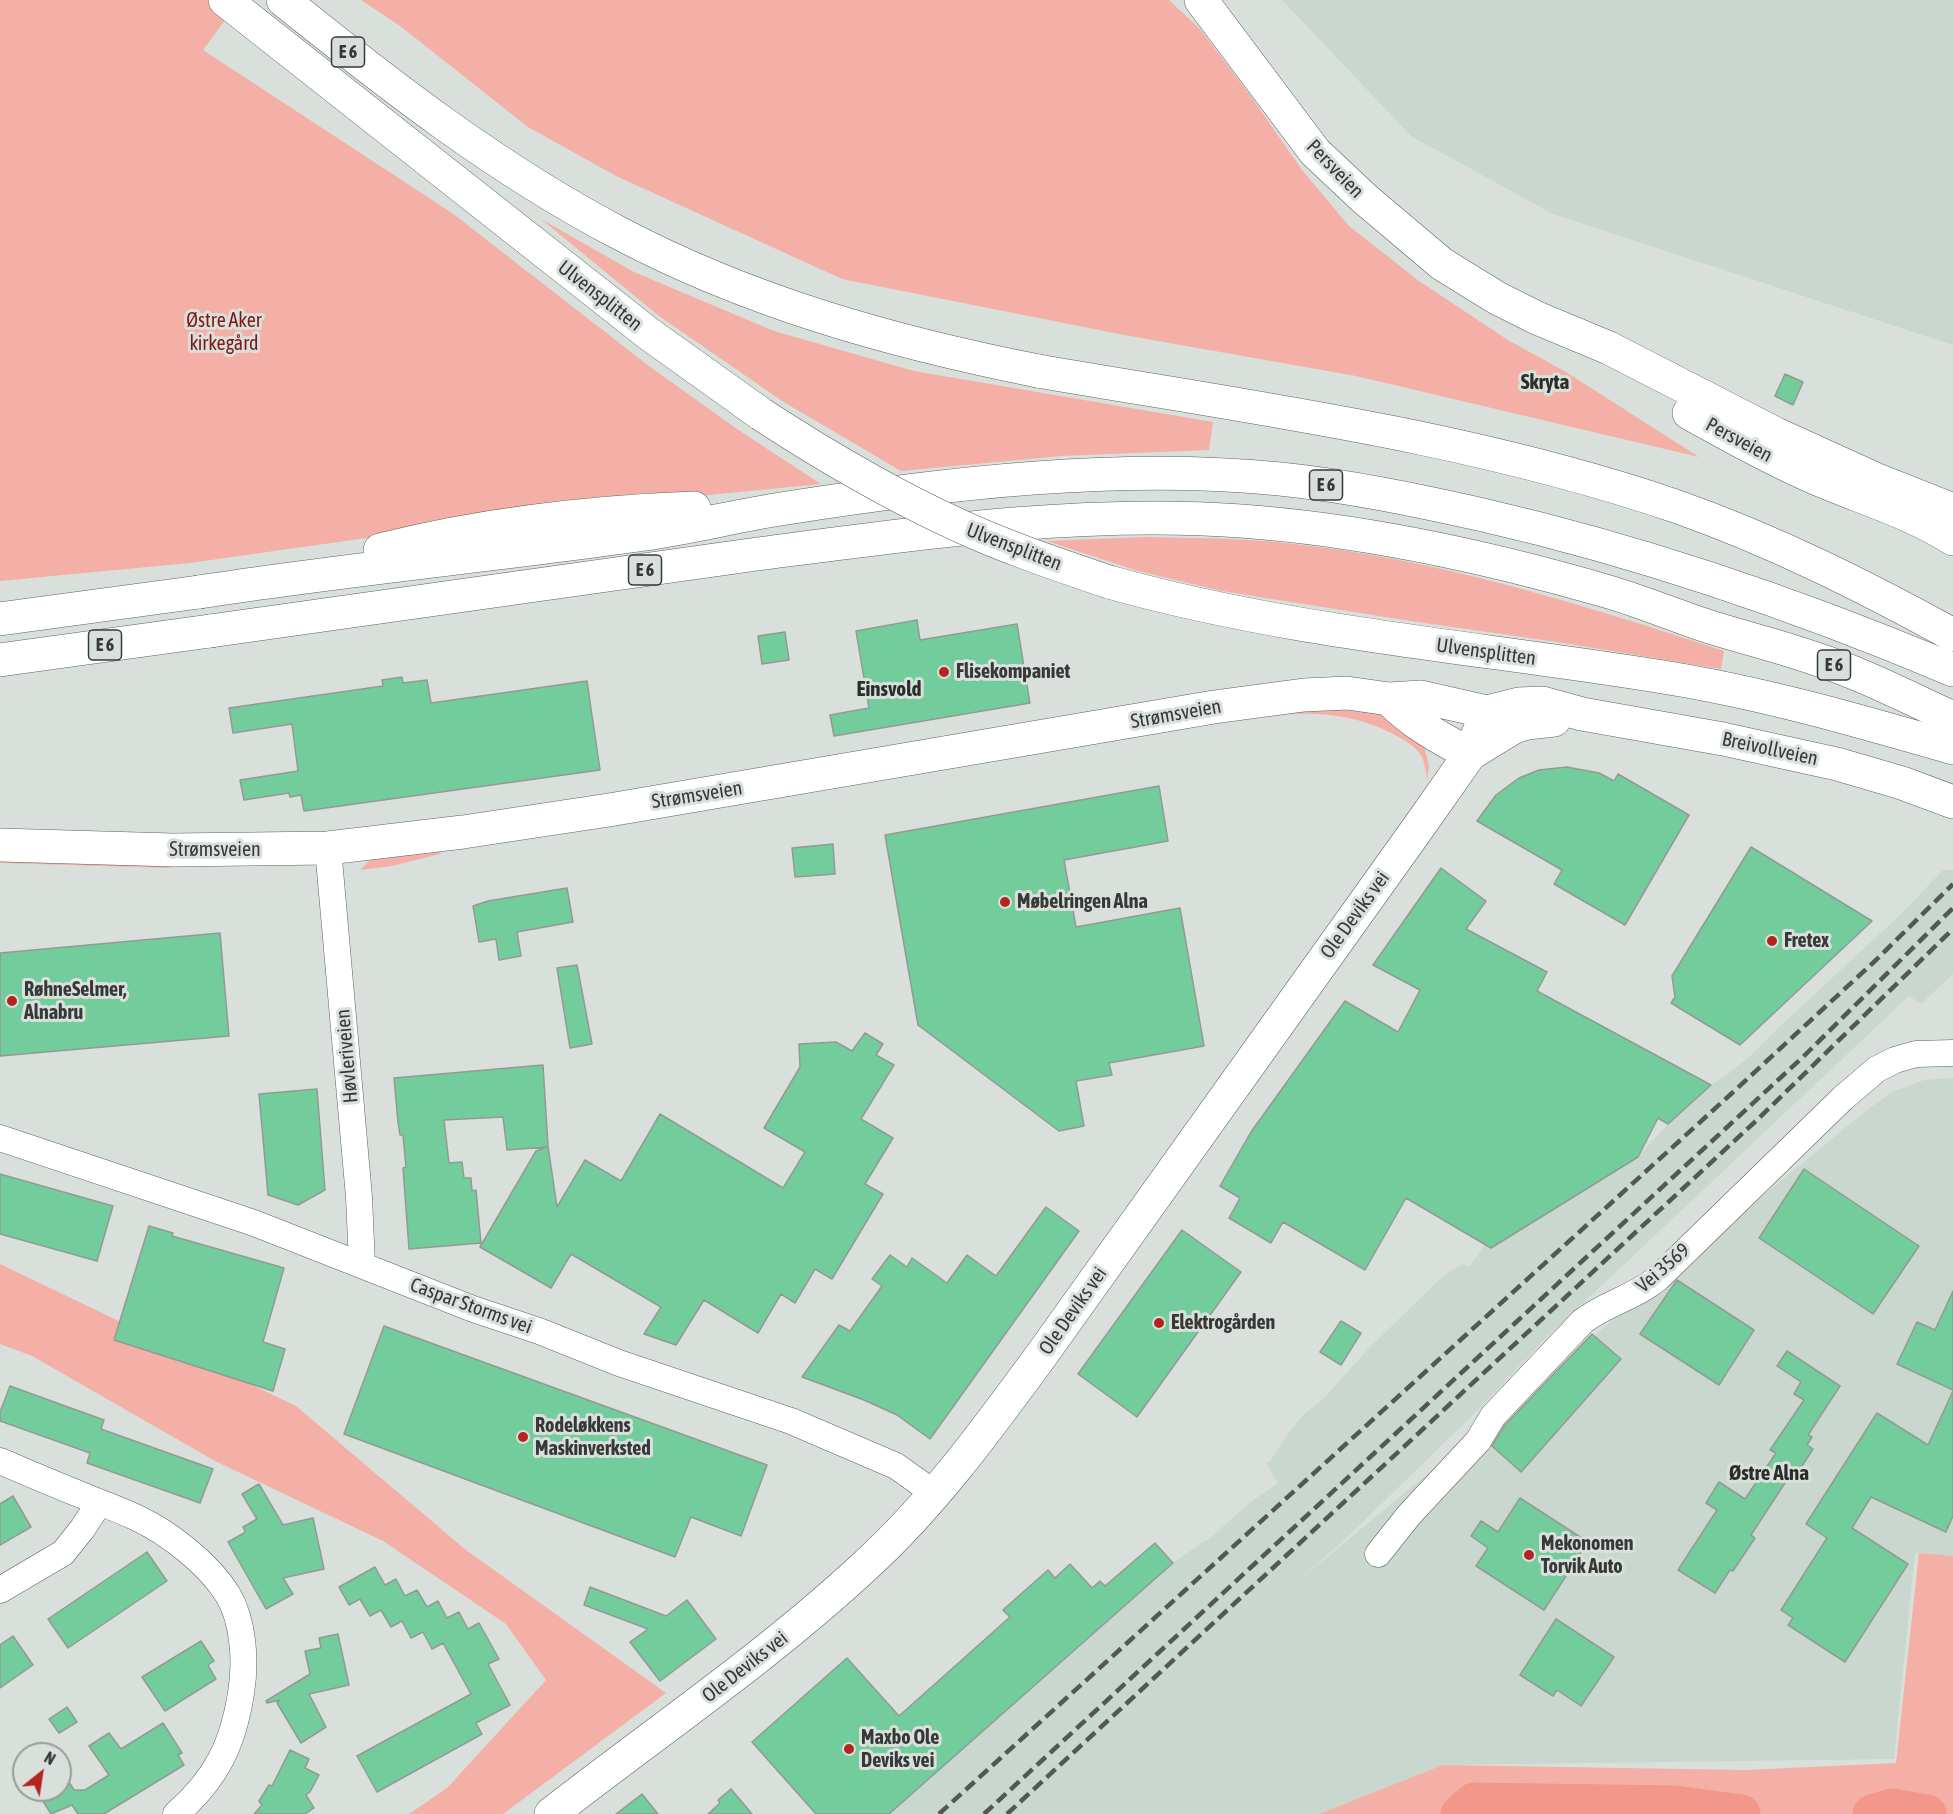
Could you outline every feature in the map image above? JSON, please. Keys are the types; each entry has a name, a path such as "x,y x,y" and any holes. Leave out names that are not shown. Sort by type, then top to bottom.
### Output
{"main road":[{"name":"Ulvensplitten","path":"225,0 649,334 761,414 847,468 916,505 1001,543 1109,582 1189,603 1327,630 1664,677 1753,693 1834,713 1953,748"},
{"name":"E 6","path":"283,0 380,76 482,151 582,213 652,250 724,282 831,321 966,357 1394,433 1580,476 1679,508 1786,550 1863,586 1953,635"},
{"name":"Persveien","path":"1201,0 1315,152 1365,200 1442,264 1497,298 1537,318 1609,348 1825,457 1953,510"},
{"name":"Persveien","path":"1537,318 1607,368 1758,451 1811,477 1917,520 1953,539"},
{"name":"E 6","path":"0,619 298,577 473,558 641,534 786,508 956,486 1080,476 1157,474 1236,476 1281,479 1406,497 1535,527 1622,552 1782,604 1953,670"},
{"name":"E 6","path":"0,660 680,565 945,531 1081,520 1236,520 1317,528 1399,541 1522,569 1611,593 1710,627 1816,658 1953,718"},
{"name":"Strømsveien","path":"0,845 173,850 328,848 463,832 609,810 1304,695 1347,693 1389,699 1421,697 1487,711"},
{"name":"Strømsveien","path":"1389,699 1432,734 1470,754"},
{"name":"Breivollveien","path":"1487,711 1519,704 1542,703 1582,714 1808,756 1902,783 1953,802"},
{"name":"Ole Deviks vei","path":"551,1814 631,1751 777,1643 867,1565 934,1493 1030,1371 1470,754 1487,711"},
{"name":"Breivollveien","path":"1470,754 1514,728 1527,723 1582,714"}],"street":[{"name":"Høvleriveien","path":"328,848 329,877 338,944 363,1265"},
{"name":"Vei 3569","path":"1378,1554 1408,1515 1478,1441 1493,1416 1583,1321 1600,1308 1643,1290 1658,1278 1843,1098 1876,1069 1916,1054 1953,1053"},
{"name":"Caspar Storms vei","path":"0,1138 254,1223 473,1309 538,1331 619,1363 791,1421 896,1466 934,1493"},
{"path":"0,1461 136,1518 178,1543 215,1577 229,1597 238,1620 244,1676 237,1723 231,1740 202,1789 176,1814"},
{"path":"0,1590 63,1553 99,1503"}],"shaded area":[{"path":"1282,0 1953,0 1953,345 1553,214 1411,136"},
{"path":"1943,870 1953,870 1953,974 1921,1004 1909,996 1545,1339 1475,1413 1340,1544 1291,1587 1863,1113 1892,1092 1924,1080 1953,1078 1953,1556 1915,1553 1894,1759 1443,1765 1319,1814 889,1814 1173,1563 1207,1541 1248,1504 1278,1483 1266,1463 1271,1460 1287,1435 1304,1414 1322,1400 1371,1346 1444,1275 1463,1264 1469,1267 1485,1245 1491,1248 1638,1157 1668,1124 1711,1085 1749,1057 1901,914"}],"green space":[{"name":"Østre Aker kirkegård","path":"0,0 248,0 228,16 203,50 452,213 649,366 737,429 821,484 508,518 190,563 0,581"},
{"path":"361,0 1169,0 1200,29 1250,95 1302,170 1349,226 1419,281 1508,340 1566,372 1699,457 1356,376 1124,335 842,279 616,176 528,127 400,26"},
{"path":"541,219 634,272 774,331 914,371 1213,422 1209,450 1062,456 901,471 782,401 659,316"},
{"path":"1144,537 1285,543 1341,550 1452,571 1562,600 1724,651 1721,669 1222,591 1138,571 1047,541"},
{"path":"1327,705 1382,712 1423,741 1429,766 1427,780 1422,757 1413,746 1370,724 1347,718 1300,714 1275,715 1200,725"},
{"path":"441,846 440,854 392,866 360,870 373,857"},
{"path":"0,857 171,861 172,868 0,863"},
{"path":"0,1264 296,1406 466,1550 666,1693 503,1814 409,1814 447,1788 546,1680 506,1624 383,1541 215,1461 32,1356 0,1344"},
{"path":"1919,1553 1953,1556 1953,1814 1319,1814 1443,1765 1746,1770 1896,1763"}],"building":[{"path":"1785,374 1803,382 1793,405 1775,396"},
{"name":"Flisekompaniet","path":"917,620 920,640 1017,624 1030,703 834,736 830,715 869,708 856,631"},
{"path":"785,632 789,660 762,664 758,636"},
{"path":"402,677 403,683 427,680 431,703 587,681 600,770 304,811 301,795 290,797 289,793 244,800 240,780 298,771 292,724 233,733 229,708 383,686 382,680"},
{"path":"1567,767 1599,773 1614,781 1618,774 1689,815 1625,925 1554,884 1562,870 1477,821 1496,795 1519,778 1539,770"},
{"path":"1159,786 1168,841 1064,860 1076,927 1180,908 1204,1046 1109,1063 1112,1075 1076,1081 1084,1126 1059,1131 918,1025 885,835"},
{"path":"833,844 835,874 795,877 792,848"},
{"name":"Fretex","path":"1751,847 1872,921 1740,1045 1671,1003 1675,997 1672,976"},
{"path":"1441,868 1486,901 1466,929 1547,972 1537,991 1711,1085 1668,1124 1658,1118 1638,1157 1491,1248 1406,1198 1365,1270 1283,1222 1271,1243 1229,1218 1240,1198 1220,1186 1251,1132 1345,1001 1398,1032 1420,990 1373,965"},
{"path":"567,888 573,922 517,932 521,956 499,960 496,939 479,942 473,906 488,901"},
{"path":"220,933 229,1036 0,1056 0,953"},
{"path":"577,965 592,1044 570,1048 557,968"},
{"path":"865,1033 883,1044 876,1055 894,1065 861,1119 893,1138 865,1184 883,1194 832,1279 815,1269 795,1303 781,1294 758,1333 704,1300 676,1345 644,1334 661,1307 571,1254 551,1288 480,1247 536,1151 547,1147 507,1150 503,1117 444,1120 449,1163 462,1162 464,1178 471,1178 472,1191 476,1190 481,1243 409,1249 403,1168 406,1167 403,1135 400,1135 398,1122 394,1078 543,1065 548,1146 557,1207 585,1160 621,1181 660,1114 783,1188 805,1152 764,1128 800,1067 799,1044 836,1042 852,1051"},
{"path":"317,1089 325,1190 298,1205 268,1195 259,1094"},
{"path":"1804,1169 1919,1246 1873,1314 1759,1238"},
{"path":"0,1174 113,1206 97,1261 0,1234"},
{"path":"1046,1207 1079,1231 930,1439 897,1415 802,1377 839,1325 850,1331 882,1286 872,1279 890,1255 907,1267 912,1258 947,1283 967,1255 996,1276"},
{"path":"149,1226 173,1233 172,1236 284,1268 263,1342 285,1349 273,1391 114,1340"},
{"name":"Elektrogården","path":"1182,1230 1241,1272 1137,1417 1078,1374"},
{"path":"1677,1280 1754,1330 1719,1385 1640,1334"},
{"path":"1953,1291 1953,1390 1897,1364 1917,1322 1935,1330"},
{"path":"1341,1321 1361,1333 1341,1365 1320,1352"},
{"name":"Rodeløkkens Maskinverksted","path":"384,1326 767,1465 741,1536 691,1517 675,1557 344,1434"},
{"path":"1592,1334 1621,1359 1521,1472 1492,1446 1505,1425"},
{"path":"1787,1351 1840,1386 1808,1435 1812,1437 1807,1445 1813,1449 1800,1469 1796,1466 1751,1535 1755,1538 1715,1593 1678,1570 1717,1510 1706,1503 1719,1482 1745,1499 1776,1453 1770,1450 1804,1400 1794,1394 1801,1382 1777,1366"},
{"path":"10,1386 104,1420 101,1429 213,1469 200,1503 87,1463 90,1453 0,1421 0,1412"},
{"path":"1953,1391 1953,1516 1946,1532 1871,1497 1852,1528 1908,1564 1845,1662 1788,1625 1793,1618 1781,1610 1827,1538 1806,1524 1877,1413 1928,1445"},
{"path":"259,1484 283,1525 313,1518 324,1569 283,1578 293,1594 266,1609 228,1542 244,1533 243,1527 257,1519 242,1494"},
{"path":"13,1496 31,1527 0,1545 0,1504"},
{"path":"1520,1498 1588,1542 1544,1610 1476,1566 1488,1548 1471,1536 1481,1521 1498,1532"},
{"path":"1155,1543 1173,1563 889,1814 816,1814 752,1742 847,1658 899,1716 1010,1617 1003,1610 1048,1570 1055,1578 1070,1564 1092,1588 1100,1581 1105,1586"},
{"path":"147,1552 167,1581 68,1648 48,1619"},
{"path":"375,1567 385,1585 396,1579 405,1596 417,1590 427,1607 438,1601 447,1618 459,1612 468,1629 479,1623 499,1659 488,1664 510,1705 476,1723 482,1734 377,1792 357,1756 471,1694 443,1643 432,1649 423,1632 411,1638 402,1621 391,1627 381,1610 370,1616 360,1599 349,1605 339,1587"},
{"path":"590,1587 666,1616 687,1600 716,1639 660,1681 630,1642 648,1629 584,1605"},
{"path":"1556,1619 1614,1657 1581,1706 1557,1690 1553,1696 1520,1675"},
{"path":"338,1634 349,1685 309,1694 326,1727 301,1743 277,1703 280,1700 267,1703 266,1701 310,1674 305,1651 321,1648 319,1638"},
{"path":"13,1636 33,1665 0,1688 0,1645"},
{"path":"201,1641 214,1661 208,1665 216,1679 165,1711 142,1677"},
{"path":"67,1707 77,1722 59,1733 49,1719"},
{"path":"163,1723 182,1753 178,1755 184,1765 104,1814 78,1814 72,1805 51,1814 44,1802 72,1802 72,1787 74,1790 85,1790 109,1775 89,1746 109,1733 121,1749"},
{"path":"290,1750 309,1759 305,1768 319,1775 306,1795 314,1808 305,1814 254,1814 262,1805 259,1801 269,1785 272,1786"},
{"path":"731,1789 752,1814 708,1814 720,1803 718,1800"},
{"path":"642,1794 658,1814 616,1814"}],"waterway":[{"path":"1460,1814 1474,1802 1676,1805 1741,1814"},
{"path":"1872,1814 1892,1808 1927,1814"}],"railway":[{"path":"939,1814 1731,1094 1876,960 1953,884"},
{"path":"984,1814 1804,1056 1953,908"},
{"path":"1007,1814 1757,1120 1953,929"}],"place":[{"name":"Flisekompaniet","path":"944,672"},
{"name":"Møbelringen Alna","path":"1005,902"},
{"name":"Fretex","path":"1772,941"},
{"name":"RøhneSelmer, Alnabru","path":"12,1001"},
{"name":"Elektrogården","path":"1159,1323"},
{"name":"Rodeløkkens Maskinverksted","path":"523,1437"},
{"name":"Mekonomen Torvik Auto","path":"1529,1555"},
{"name":"Maxbo Ole Deviks vei","path":"849,1749"}],"district":[{"name":"Skryta","path":"1545,382"},
{"name":"Einsvold","path":"889,689"},
{"name":"Østre Alna","path":"1769,1473"}]}
